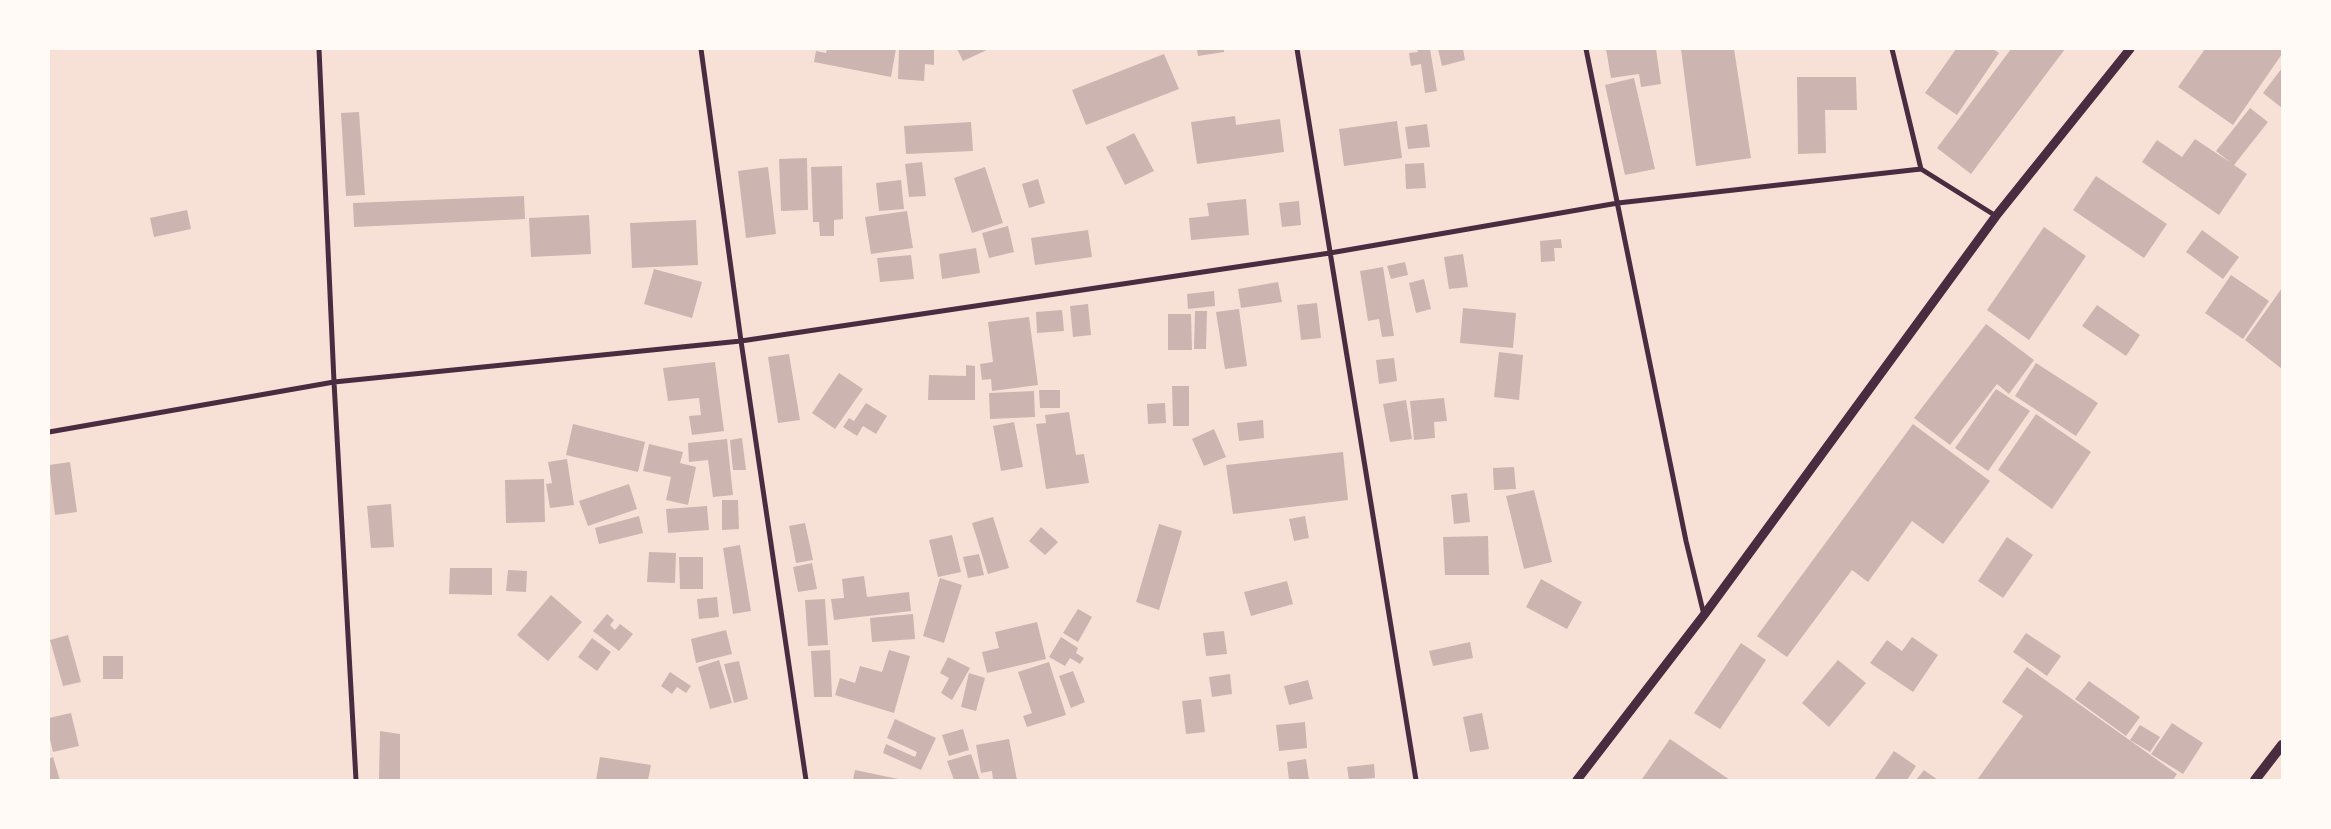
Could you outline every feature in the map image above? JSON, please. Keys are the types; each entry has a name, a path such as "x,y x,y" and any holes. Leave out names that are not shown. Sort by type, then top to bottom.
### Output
{"main road":[{"path":"2255,780 2282,746"}],"street":[{"path":"319,49 334,382 356,780"},
{"path":"701,49 741,341 806,780"},
{"path":"1297,49 1416,780"},
{"path":"1586,49 1686,541 1704,615"},
{"path":"1892,49 1921,169"},
{"path":"1577,780 1704,615 1996,216 2130,49"},
{"path":"49,432 334,382 741,341 1330,253 1618,203 1921,169 1996,216"}],"building":[{"path":"827,49 896,49 891,77 814,62 816,51 826,53"},
{"path":"899,49 934,49 934,65 925,64 924,81 898,79"},
{"path":"957,49 989,49 963,61"},
{"path":"1197,49 1224,49 1224,52 1198,56"},
{"path":"1417,49 1430,49 1437,91 1425,93 1421,64 1411,66 1409,53 1418,52"},
{"path":"1438,49 1463,49 1465,60 1442,66"},
{"path":"1606,49 1656,49 1661,84 1641,87 1639,74 1611,78"},
{"path":"1681,49 1734,49 1751,158 1696,166"},
{"path":"1956,49 1993,49 1999,53 1957,115 1925,93"},
{"path":"2011,49 2065,49 1971,174 1937,148"},
{"path":"2205,49 2282,49 2282,54 2233,125 2178,87"},
{"path":"1164,54 1179,89 1086,125 1072,90"},
{"path":"2282,68 2282,108 2263,93"},
{"path":"1797,77 1856,77 1857,110 1825,110 1826,153 1798,154"},
{"path":"1634,78 1655,169 1625,175 1605,85"},
{"path":"2250,108 2268,122 2234,165 2247,174 2219,215 2142,162 2157,140 2182,157 2195,139 2231,163 2216,151"},
{"path":"359,112 365,195 346,196 341,113"},
{"path":"1235,116 1236,125 1280,119 1284,152 1197,164 1191,122"},
{"path":"1397,121 1402,158 1344,166 1339,129"},
{"path":"971,122 973,151 906,154 904,126"},
{"path":"1427,124 1430,147 1408,149 1405,127"},
{"path":"1134,133 1154,171 1125,185 1106,147"},
{"path":"807,158 808,210 781,211 779,159"},
{"path":"922,162 926,196 909,197 905,164"},
{"path":"1424,163 1426,188 1406,189 1405,164"},
{"path":"842,166 843,219 834,220 834,236 820,236 819,222 813,222 811,167"},
{"path":"768,167 776,234 746,238 738,171"},
{"path":"985,167 1003,223 972,233 954,178"},
{"path":"2096,176 2167,224 2144,258 2073,210"},
{"path":"1038,179 1045,203 1029,208 1022,184"},
{"path":"901,180 904,209 879,211 876,183"},
{"path":"524,196 525,219 354,227 353,203"},
{"path":"1246,199 1249,235 1191,240 1189,218 1209,216 1207,203"},
{"path":"1299,201 1301,225 1282,227 1279,203"},
{"path":"187,210 191,229 154,237 150,218"},
{"path":"907,211 913,248 871,254 865,217"},
{"path":"589,215 591,254 531,257 529,218"},
{"path":"696,220 698,265 632,268 630,223"},
{"path":"1008,226 1014,252 989,258 982,233"},
{"path":"2044,227 2086,256 2029,340 1987,310"},
{"path":"1088,230 1092,257 1035,265 1031,238"},
{"path":"2202,230 2239,257 2223,279 2186,252"},
{"path":"1561,239 1562,248 1554,248 1555,261 1541,262 1540,241"},
{"path":"976,248 980,273 942,279 939,254"},
{"path":"1463,254 1468,287 1449,289 1444,257"},
{"path":"911,255 914,279 880,282 877,258"},
{"path":"1405,262 1408,275 1391,279 1387,266"},
{"path":"1383,267 1394,336 1382,337 1379,319 1368,321 1360,271"},
{"path":"654,269 702,282 692,318 644,304"},
{"path":"2231,275 2269,301 2243,339 2205,313"},
{"path":"1424,279 1431,309 1416,313 1409,283"},
{"path":"1278,282 1282,302 1241,308 1238,289"},
{"path":"2282,288 2282,369 2245,340"},
{"path":"1214,291 1215,306 1188,309 1187,294"},
{"path":"1317,303 1321,338 1301,340 1297,305"},
{"path":"1088,304 1091,335 1073,337 1070,306"},
{"path":"2097,305 2140,335 2126,356 2082,326"},
{"path":"1463,308 1516,313 1513,348 1460,343"},
{"path":"1239,309 1247,366 1225,369 1216,312"},
{"path":"1062,310 1064,331 1037,333 1036,312"},
{"path":"1195,311 1207,311 1206,349 1194,349"},
{"path":"1168,314 1191,314 1192,350 1168,350"},
{"path":"1029,317 1038,385 992,391 991,379 982,380 980,364 993,362 988,322"},
{"path":"1986,324 2034,360 2009,394 1997,384 1950,445 1914,418"},
{"path":"1499,352 1523,355 1519,400 1494,397"},
{"path":"789,354 800,420 778,423 768,357"},
{"path":"1394,358 1397,381 1379,384 1376,360"},
{"path":"715,362 724,431 692,435 689,416 701,415 699,398 668,401 663,368"},
{"path":"2036,363 2098,403 2076,436 2015,396"},
{"path":"966,365 975,366 975,400 928,400 929,375 966,376"},
{"path":"839,373 863,389 835,429 812,413"},
{"path":"1172,386 1189,386 1189,426 1173,426"},
{"path":"1996,389 2030,411 1988,471 1955,448"},
{"path":"1039,390 1060,390 1060,408 1040,408"},
{"path":"1034,391 1035,417 990,419 989,393"},
{"path":"1444,398 1447,421 1434,422 1435,438 1414,440 1410,401"},
{"path":"1406,400 1412,439 1390,442 1383,404"},
{"path":"866,403 887,416 876,434 863,426 857,436 843,427 849,418 854,421"},
{"path":"1165,403 1166,423 1148,424 1147,404"},
{"path":"1069,412 1076,455 1084,454 1089,483 1046,489 1036,424 1046,423 1045,415"},
{"path":"2036,414 2091,452 2052,509 1998,470"},
{"path":"1263,420 1264,438 1239,441 1237,423"},
{"path":"1014,422 1023,467 1001,471 993,426"},
{"path":"573,424 645,442 638,472 566,455"},
{"path":"1913,424 1990,481 1943,544 1912,521 1868,582 1852,570 1787,657 1757,636"},
{"path":"1214,429 1226,457 1204,466 1192,439"},
{"path":"742,438 746,470 733,470 730,440"},
{"path":"727,439 733,495 713,497 708,460 689,462 688,443"},
{"path":"649,444 683,452 680,463 696,467 688,505 666,500 671,477 643,471"},
{"path":"1343,452 1348,500 1233,514 1226,465"},
{"path":"567,459 574,505 550,508 546,484 552,483 548,462"},
{"path":"70,462 77,512 55,515 49,465"},
{"path":"1514,467 1516,489 1494,490 1493,468"},
{"path":"544,479 545,522 506,523 505,480"},
{"path":"629,484 637,509 588,526 579,501"},
{"path":"1534,490 1552,562 1524,569 1506,496"},
{"path":"1467,493 1470,522 1454,524 1451,495"},
{"path":"722,500 738,500 739,529 722,530"},
{"path":"391,504 394,547 371,548 367,506"},
{"path":"707,506 709,530 668,533 666,509"},
{"path":"639,516 643,533 599,544 595,528"},
{"path":"1305,516 1309,538 1294,541 1289,519"},
{"path":"993,517 1009,568 988,574 972,523"},
{"path":"805,523 813,560 796,563 789,526"},
{"path":"1159,524 1182,531 1159,610 1136,602"},
{"path":"1041,527 1058,542 1045,555 1029,541"},
{"path":"952,535 961,572 938,577 929,540"},
{"path":"1488,536 1489,575 1445,575 1443,537"},
{"path":"2007,537 2033,555 2003,598 1978,581"},
{"path":"740,545 751,611 733,614 723,548"},
{"path":"649,552 676,553 675,583 647,582"},
{"path":"979,554 984,575 968,578 963,557"},
{"path":"679,557 703,557 703,589 680,589"},
{"path":"812,563 817,589 798,592 793,567"},
{"path":"450,568 492,568 492,595 449,594"},
{"path":"508,570 527,571 526,592 506,591"},
{"path":"864,576 867,597 909,592 911,611 834,620 831,599 844,598 842,579"},
{"path":"940,578 962,585 944,643 923,636"},
{"path":"1541,579 1582,602 1567,629 1526,607"},
{"path":"1287,581 1293,604 1251,616 1244,592"},
{"path":"551,595 582,622 548,661 517,635"},
{"path":"717,597 719,617 699,619 697,599"},
{"path":"825,599 828,645 808,646 805,600"},
{"path":"1078,609 1092,617 1078,642 1063,633"},
{"path":"607,614 614,620 610,625 615,630 620,624 633,634 619,651 593,631"},
{"path":"913,614 915,639 872,642 870,618"},
{"path":"1037,622 1046,659 987,673 982,652 999,648 995,632"},
{"path":"726,630 732,654 696,663 691,639"},
{"path":"1224,631 1227,654 1206,656 1203,633"},
{"path":"2026,633 2061,656 2047,676 2013,652"},
{"path":"68,635 81,682 63,686 50,640"},
{"path":"1061,637 1078,648 1076,653 1084,658 1080,664 1070,658 1065,666 1049,657"},
{"path":"1912,637 1938,655 1913,692 1870,663 1887,640 1902,651"},
{"path":"592,638 611,652 597,671 578,657"},
{"path":"1470,642 1473,658 1433,666 1429,651"},
{"path":"1741,643 1766,660 1720,729 1694,713"},
{"path":"830,650 832,697 814,697 811,651"},
{"path":"889,650 910,656 894,713 835,695 840,678 855,683 860,666 882,672"},
{"path":"103,656 123,656 123,679 103,679"},
{"path":"948,657 970,668 952,700 941,693 949,678 940,673"},
{"path":"719,660 732,703 710,709 698,667"},
{"path":"1838,660 1866,683 1829,727 1802,703"},
{"path":"739,661 748,699 734,703 724,664"},
{"path":"1049,662 1066,715 1027,727 1023,716 1032,713 1018,672"},
{"path":"2027,667 2177,774 2173,780 1977,780 2023,716 2002,702"},
{"path":"1073,671 1085,702 1071,708 1059,676"},
{"path":"670,672 691,686 686,693 677,687 672,694 661,686"},
{"path":"969,673 985,678 976,711 961,707"},
{"path":"1230,674 1232,694 1212,697 1209,677"},
{"path":"1308,680 1313,699 1289,705 1284,686"},
{"path":"2089,681 2140,717 2126,736 2075,699"},
{"path":"1201,699 1205,732 1186,734 1182,701"},
{"path":"71,713 79,746 53,752 49,735 49,718"},
{"path":"1482,713 1489,749 1470,752 1463,717"},
{"path":"895,719 936,738 921,770 883,753 886,744 915,757 917,752 887,738"},
{"path":"1305,722 1307,748 1279,751 1276,725"},
{"path":"2172,723 2203,743 2183,774 2151,754"},
{"path":"2140,725 2160,737 2150,752 2130,740"},
{"path":"963,729 969,750 949,756 942,735"},
{"path":"380,731 400,734 400,780 379,780"},
{"path":"1009,739 1017,780 993,780 992,771 981,773 976,745"},
{"path":"1670,739 1730,780 1642,779"},
{"path":"1894,751 1916,766 1907,780 1874,780"},
{"path":"971,754 980,780 954,780 947,761"},
{"path":"53,757 60,780 49,780 49,759"},
{"path":"600,757 651,765 648,780 596,780"},
{"path":"1306,759 1309,780 1289,780 1287,762"},
{"path":"1374,764 1375,778 1349,780 1347,767"},
{"path":"855,770 898,779 898,780 853,780"},
{"path":"1924,770 1938,780 1916,780"}]}
